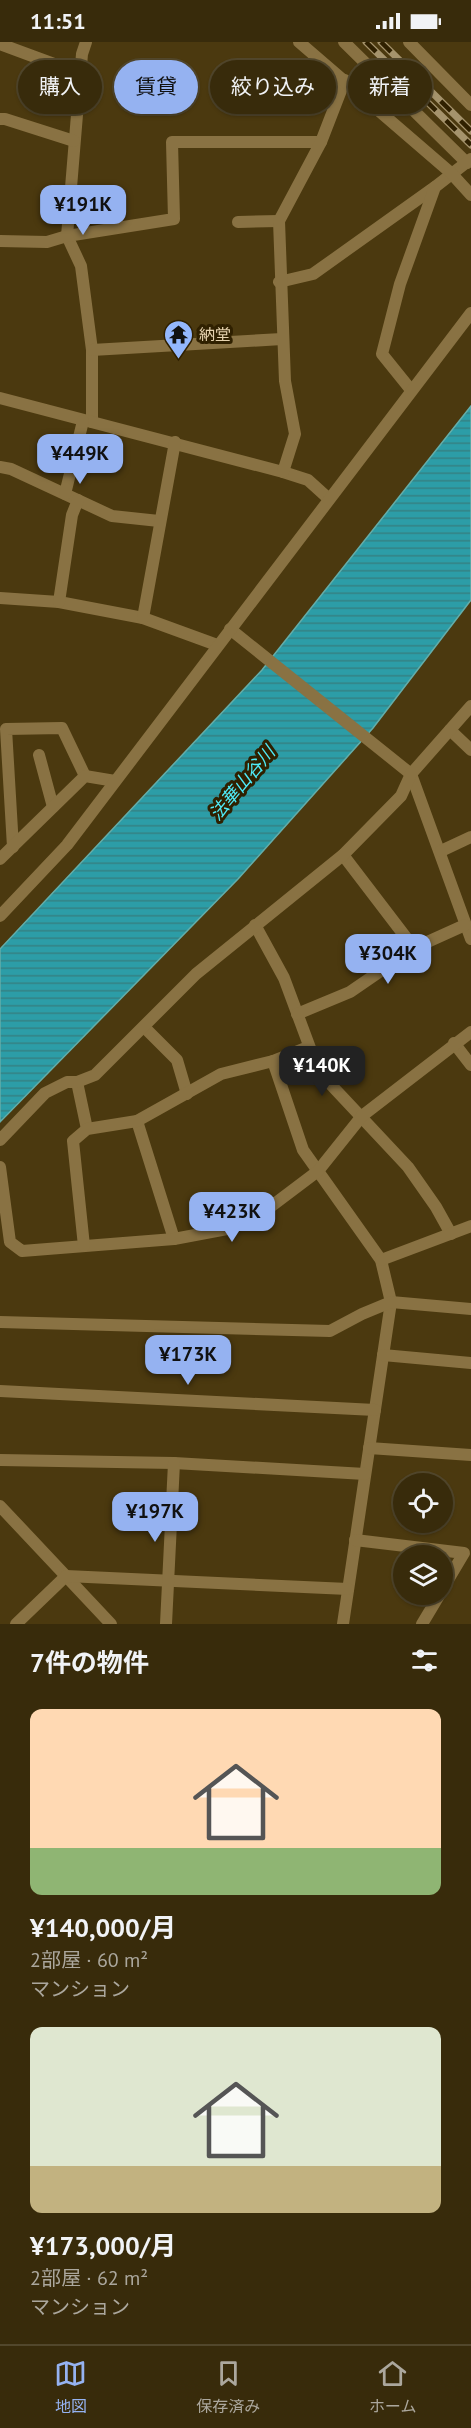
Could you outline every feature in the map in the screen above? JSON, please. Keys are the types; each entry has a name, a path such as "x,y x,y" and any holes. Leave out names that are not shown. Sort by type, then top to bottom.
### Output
{"street":[{"path":"83,60 86,42"},
{"path":"299,42 451,173 471,195"},
{"path":"279,282 313,274 469,161 344,42"},
{"path":"409,42 471,105"},
{"path":"0,44 43,60"},
{"path":"283,471 294,434 285,381 282,339 279,221 321,142 345,80"},
{"path":"65,494 88,421 92,350 81,266 67,236 77,114"},
{"path":"0,119 5,118 74,141"},
{"path":"0,241 47,242 67,236 174,219 172,142 321,142"},
{"path":"411,390 382,354 400,284 435,187"},
{"path":"238,222 279,221"},
{"path":"0,916 67,845 471,313"},
{"path":"92,350 282,339"},
{"path":"0,398 283,471 308,480 329,499"},
{"path":"143,618 175,442"},
{"path":"0,467 112,516 159,521"},
{"path":"58,602 72,515 78,500"},
{"path":"0,598 58,602 143,618 217,645"},
{"path":"230,629 411,774 441,851 471,939"},
{"path":"0,1140 45,1093 67,1082 77,1082 95,1075 145,1028 196,974 343,855 401,796 411,774 471,706"},
{"path":"13,847 6,729 62,728 85,776"},
{"path":"450,730 471,750"},
{"path":"39,755 53,807"},
{"path":"85,776 115,781"},
{"path":"0,859 85,776"},
{"path":"441,851 471,837"},
{"path":"343,855 414,948"},
{"path":"255,925 284,978 319,1072 408,1167 436,1206 451,1234"},
{"path":"297,1014 350,993 414,948 465,925"},
{"path":"145,1028 177,1060 186,1094"},
{"path":"0,1167 10,1242 22,1251 174,1239 227,1229 265,1210 318,1171 362,1116 471,1032"},
{"path":"454,1043 471,1065"},
{"path":"84,1246 73,1141 87,1129 137,1121 221,1074 273,1061 308,1047"},
{"path":"273,1061 303,1150 381,1260 391,1302 343,1624"},
{"path":"77,1082 87,1129"},
{"path":"137,1121 174,1239"},
{"path":"381,1260 471,1226"},
{"path":"0,1322 330,1331 391,1302 471,1309"},
{"path":"383,1355 471,1364"},
{"path":"0,1391 375,1410"},
{"path":"369,1448 471,1455"},
{"path":"0,1460 174,1463 365,1474"},
{"path":"166,1624 174,1463"},
{"path":"0,1506 111,1624"},
{"path":"355,1540 397,1545"},
{"path":"453,1552 464,1553 453,1572"},
{"path":"16,1624 66,1576 348,1588"},
{"path":"422,1624 433,1605"}],"water":[{"name":"法華山谷川","path":"471,406 471,600 373,728 238,879 0,1122 0,949 262,670"}],"railway":[{"path":"366,42 471,145"},
{"path":"381,42 471,131"}],"place":[{"name":"納堂","path":"178,360"}]}
